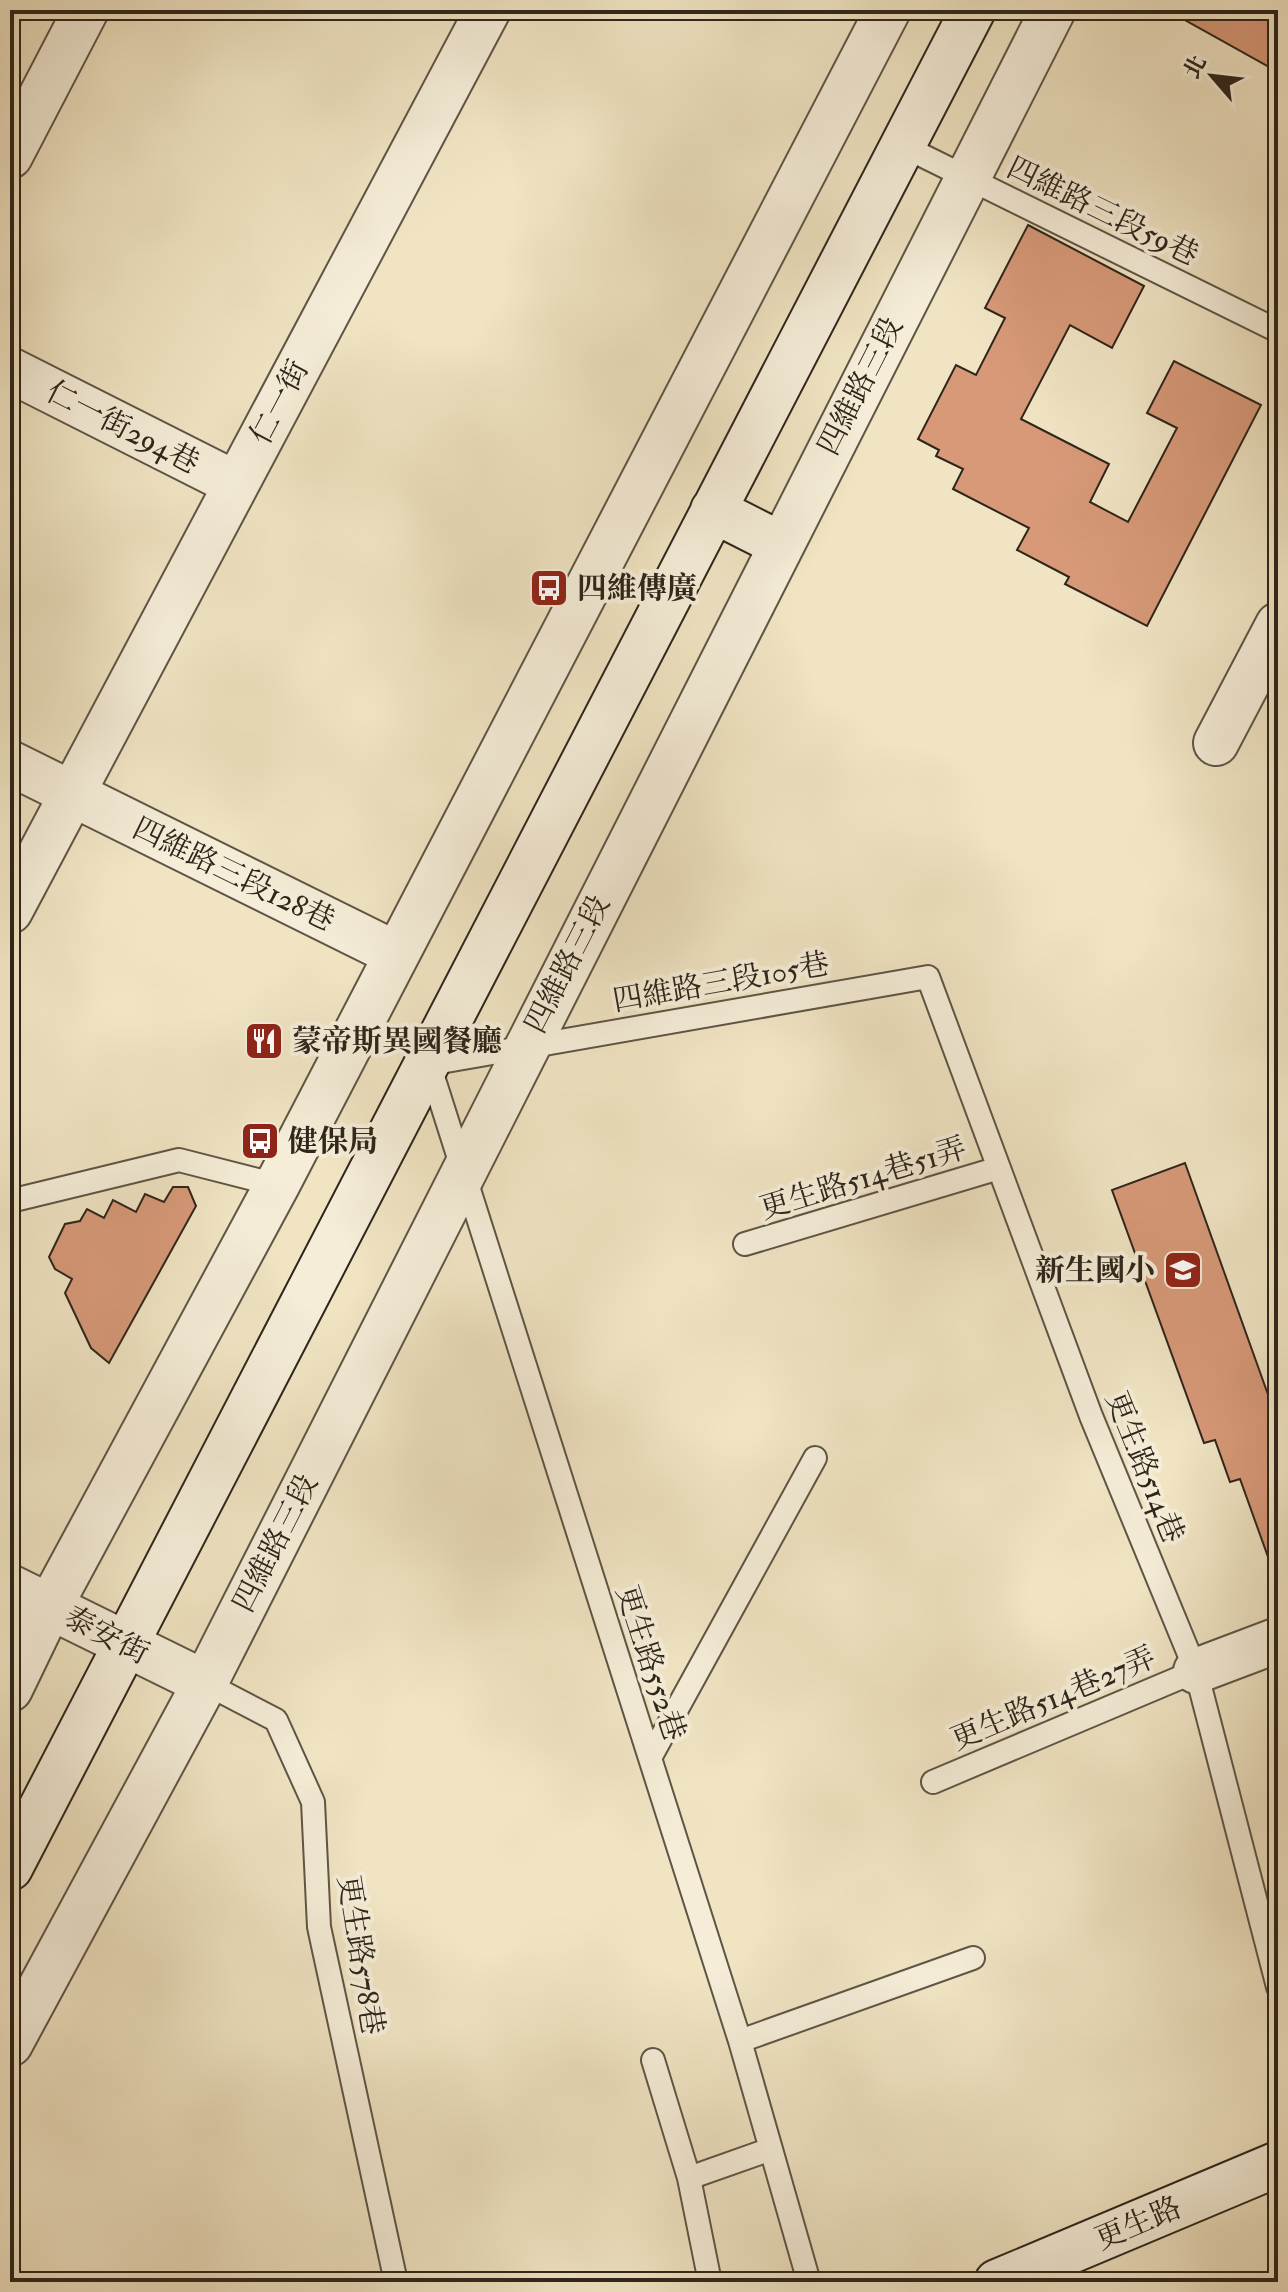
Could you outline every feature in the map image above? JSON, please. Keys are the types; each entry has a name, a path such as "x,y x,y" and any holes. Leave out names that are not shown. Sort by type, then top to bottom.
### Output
{"street":[{"path":"10,156 86,10"},
{"name":"仁一街","path":"10,911 488,10"},
{"path":"10,1689 50,1606 277,1185 888,10"},
{"path":"10,1868 973,10"},
{"name":"四維路三段","path":"10,2044 205,1683 1053,10"},
{"name":"仁一街294巷","path":"10,370 236,484"},
{"path":"713,510 780,544"},
{"path":"1216,743 1278,625"},
{"name":"四維路三段128巷","path":"10,763 396,954"},
{"name":"泰安街","path":"10,1587 205,1683"},
{"path":"1196,1671 1278,1640"},
{"name":"更生路","path":"1018,2278 1278,2164"}],"lane":[{"name":"四維路三段59巷","path":"903,146 1278,331"},
{"name":"四維路三段105巷","path":"429,1064 928,977"},
{"name":"更生路514巷","path":"928,977 1091,1416 1196,1671 1278,1987"},
{"name":"更生路552巷","path":"429,1064 740,2041 809,2282"},
{"path":"10,1201 179,1160 277,1185"},
{"name":"更生路514巷51弄","path":"745,1244 999,1168"},
{"path":"650,1758 815,1458"},
{"name":"更生路514巷27弄","path":"933,1782 1196,1671"},
{"name":"更生路578巷","path":"205,1683 276,1720 313,1802 319,1927 396,2282"},
{"path":"740,2041 973,1958"},
{"path":"653,2060 689,2178 710,2282"},
{"path":"689,2178 771,2149"}],"building":[{"path":"1190,10 1278,10 1278,72 1185,20"},
{"path":"1028,225 1144,286 1112,348 1070,325 1021,419 1109,464 1090,502 1128,522 1177,428 1147,413 1174,361 1261,405 1147,626 1065,584 1069,577 1017,550 1029,528 953,489 963,469 936,456 939,450 918,439 956,365 976,375 1005,318 985,308"},
{"path":"1185,1163 1275,1414 1278,1413 1278,1566 1272,1568 1240,1479 1230,1482 1215,1440 1204,1443 1112,1190"},
{"path":"173,1187 188,1187 196,1206 109,1363 91,1348 65,1293 72,1279 55,1269 49,1257 65,1224 80,1221 87,1209 104,1218 113,1200 136,1212 145,1194 164,1202"}],"place":[{"name":"四維傳廣","path":"549,588"},
{"name":"蒙帝斯異國餐廳","path":"264,1041"},
{"name":"健保局","path":"260,1141"},
{"name":"新生國小","path":"1183,1270"}]}
